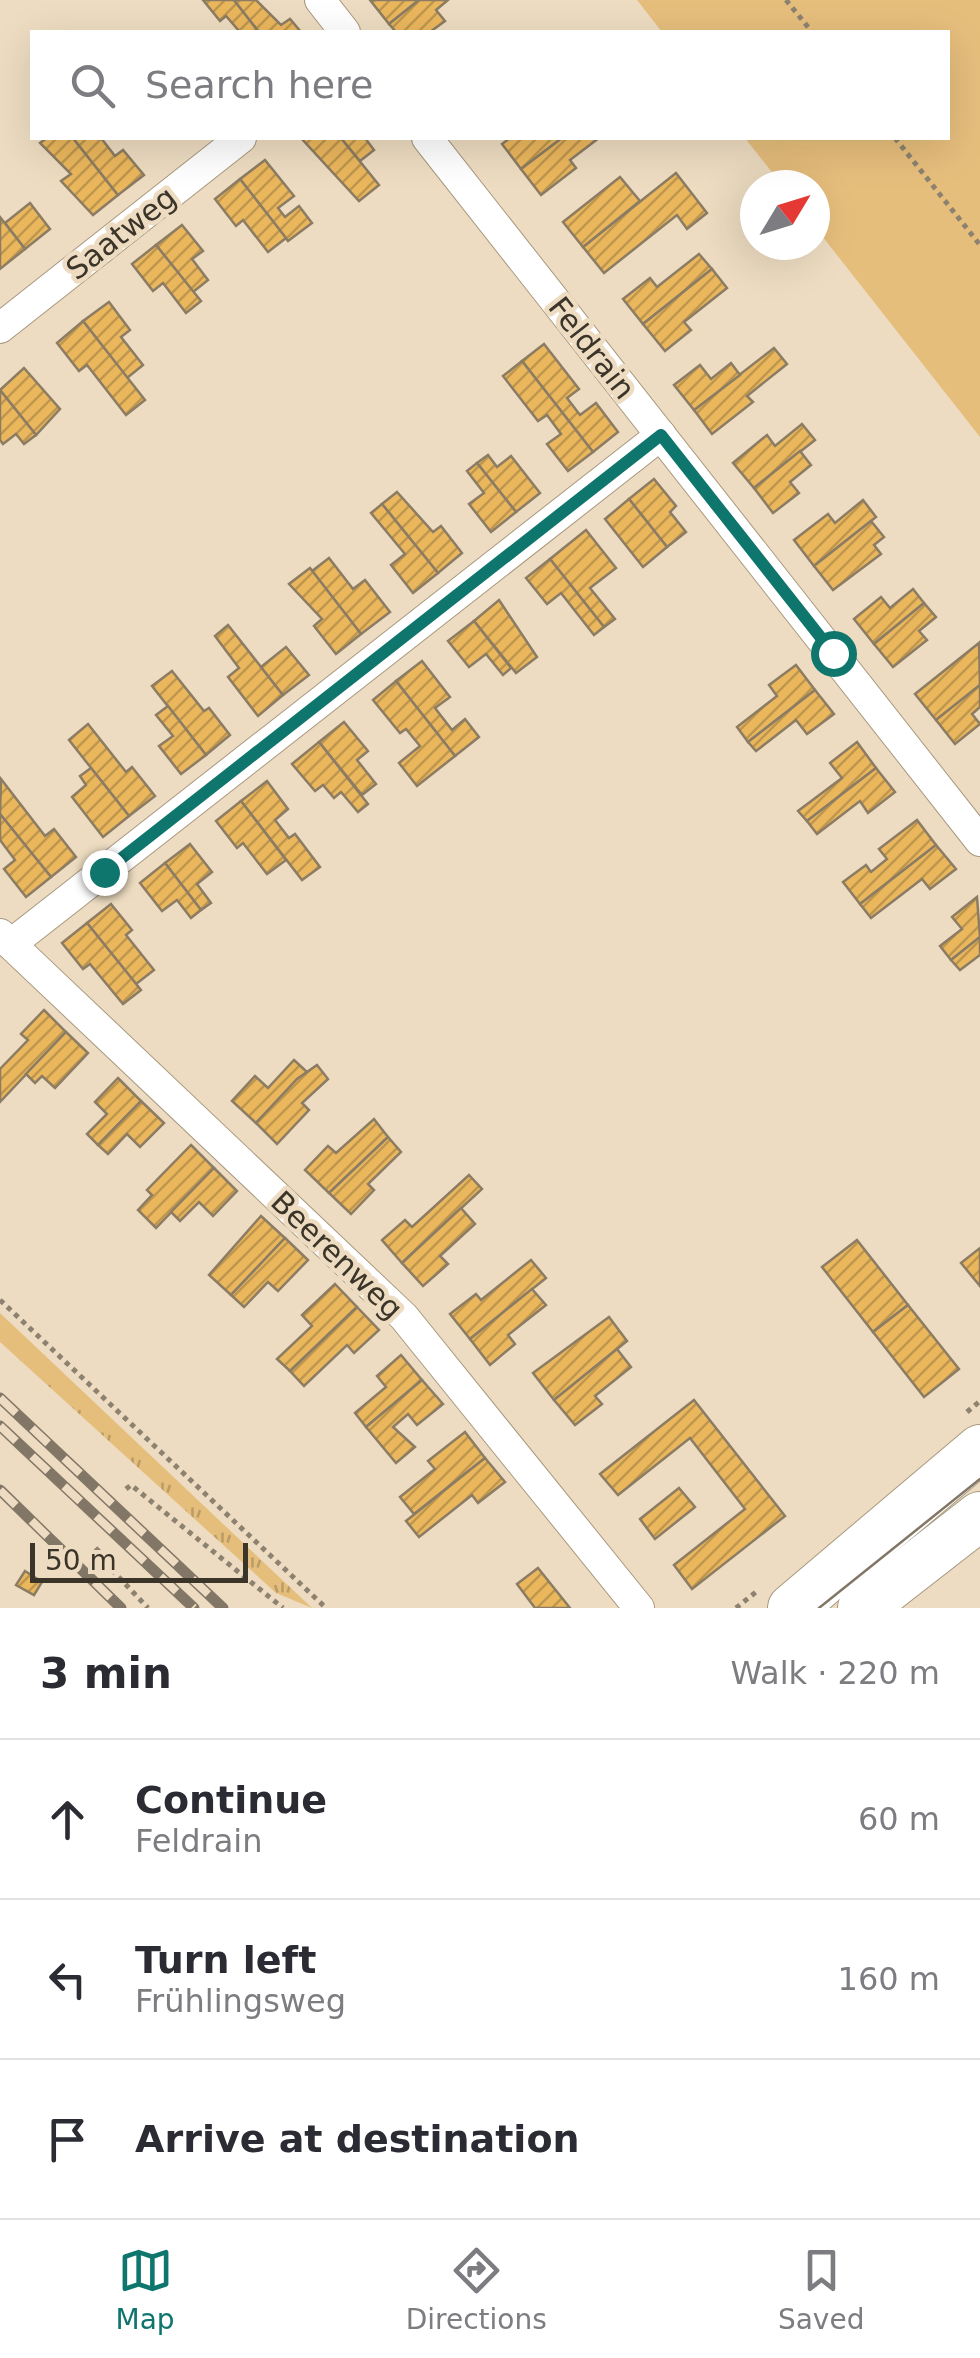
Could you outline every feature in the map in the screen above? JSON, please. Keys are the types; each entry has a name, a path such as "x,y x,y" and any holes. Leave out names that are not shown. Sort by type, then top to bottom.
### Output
{"main road":[{"path":"792,1608 980,1449"},
{"path":"862,1608 980,1516"}],"street":[{"path":"320,0 343,30"},
{"name":"Saatweg","path":"0,328 239,140"},
{"name":"Feldrain","path":"429,140 980,841"},
{"path":"6,939 661,435"},
{"name":"Beerenweg","path":"6,939 404,1318 639,1608"}],"path":[{"path":"786,0 810,30"},
{"path":"897,140 980,245"},
{"path":"0,1300 326,1608"},
{"path":"126,1489 130,1484 283,1608"},
{"path":"99,1548 95,1552 148,1608"}],"green space":[{"path":"637,0 980,0 980,437 830,246 830,170 770,170 747,140 950,140 950,30 660,30"},
{"path":"0,1313 312,1608 276,1593 0,1342"}],"building":[{"path":"203,0 234,0 257,30 238,30 226,16 220,21"},
{"path":"234,0 256,0 281,25 290,19 299,30 257,30"},
{"path":"370,0 419,0 389,24"},
{"path":"419,0 448,0 436,10 445,21 433,30 394,30 389,24"},
{"path":"75,140 118,195 93,215 61,181 71,174 40,143"},
{"path":"75,140 103,140 115,156 123,150 144,175 118,195"},
{"path":"303,140 343,140 379,185 359,201"},
{"path":"343,140 366,140 374,150 360,161"},
{"path":"507,140 559,140 521,169 502,144"},
{"path":"559,140 596,140 570,160 576,168 541,195 521,169"},
{"path":"265,160 294,196 278,208 285,217 299,206 312,223 288,241 240,179"},
{"path":"676,173 707,213 687,229 677,215 604,273 583,247"},
{"path":"620,177 640,201 583,247 563,222"},
{"path":"240,179 286,238 268,252 243,220 236,226 215,199"},
{"path":"30,203 50,229 25,249 5,223"},
{"path":"0,217 25,249 0,269"},
{"path":"182,225 203,251 192,259 208,280 193,292 156,245"},
{"path":"156,245 201,301 186,313 163,283 153,291 132,264"},
{"path":"699,254 712,269 643,324 623,299 650,278 657,287"},
{"path":"712,269 727,288 684,322 691,330 665,351 643,324"},
{"path":"109,302 130,330 121,337 143,365 127,378 83,321"},
{"path":"83,321 145,400 126,415 87,365 79,371 57,343"},
{"path":"544,344 579,389 567,398 580,415 596,403 618,432 593,452 522,361"},
{"path":"774,348 787,364 747,396 753,402 712,434 694,410"},
{"path":"522,361 593,452 568,471 547,444 561,434 547,415 538,421 503,376"},
{"path":"731,363 740,375 694,410 674,385 700,365 711,379"},
{"path":"24,368 60,409 36,435 0,390"},
{"path":"0,390 36,435 24,444 16,434 3,444 0,440"},
{"path":"802,424 815,440 754,488 733,463 767,435 775,446"},
{"path":"800,451 811,465 790,482 799,493 773,513 754,488"},
{"path":"488,455 497,467 511,456 540,493 516,512 477,463"},
{"path":"477,463 516,512 491,532 469,504 484,493 467,471"},
{"path":"654,479 676,506 670,512 686,532 667,547 629,499"},
{"path":"397,492 433,532 441,526 462,553 438,573 382,504"},
{"path":"629,499 667,547 643,567 605,519"},
{"path":"863,500 876,517 814,566 794,540 828,514 835,523"},
{"path":"382,504 438,573 413,593 391,565 405,554 371,513"},
{"path":"871,521 884,537 874,545 881,554 833,590 814,566"},
{"path":"586,530 616,568 590,588 615,619 604,627 550,559"},
{"path":"329,558 353,589 365,580 390,612 361,634 312,571"},
{"path":"550,559 604,627 594,635 561,593 547,604 526,578"},
{"path":"310,568 361,634 336,654 314,626 322,619 289,584"},
{"path":"913,589 924,603 874,644 854,619 881,597 890,608"},
{"path":"499,600 537,657 516,673 474,621"},
{"path":"924,603 936,617 919,631 927,640 893,667 874,644"},
{"path":"474,621 511,668 503,675 486,654 469,667 448,641"},
{"path":"228,625 283,695 258,716 228,677 239,668 215,636"},
{"path":"979,643 980,685 936,720 915,694"},
{"path":"286,647 309,675 283,695 261,667"},
{"path":"422,661 450,697 435,708 452,730 465,719 479,737 455,756 396,681"},
{"path":"796,665 815,690 748,742 737,727 777,696 769,685"},
{"path":"172,671 204,711 209,708 230,735 206,755 152,686"},
{"path":"396,681 455,756 417,786 399,763 420,746 406,729 400,733 373,700"},
{"path":"980,685 980,707 972,714 980,724 955,744 936,720"},
{"path":"815,690 834,714 807,734 796,720 756,751 748,742"},
{"path":"168,706 206,755 181,774 159,746 173,736 156,715"},
{"path":"344,722 368,751 357,760 376,784 362,795 319,742"},
{"path":"88,724 126,772 132,767 155,796 129,816 69,740"},
{"path":"319,742 368,804 358,812 341,792 334,798 323,785 315,791 292,764"},
{"path":"857,742 876,768 807,821 798,811 842,778 830,763"},
{"path":"91,768 129,816 103,837 72,797 86,785 80,776"},
{"path":"876,768 895,792 868,813 860,801 817,834 807,821"},
{"path":"1,779 45,836 54,829 76,857 51,877 0,814"},
{"path":"267,781 288,809 275,820 289,838 295,834 320,867 302,880 241,801"},
{"path":"241,801 286,860 267,874 243,843 237,848 216,821"},
{"path":"0,814 51,877 26,897 4,869 15,860 0,840"},
{"path":"917,820 936,845 860,904 843,882 866,865 871,872 887,859 879,849"},
{"path":"190,844 212,872 197,884 211,903 201,910 165,863"},
{"path":"936,845 956,869 930,889 922,879 871,918 860,904"},
{"path":"165,863 201,910 191,918 177,900 162,911 140,883"},
{"path":"977,897 980,937 951,960 940,946 962,929 952,917"},
{"path":"111,904 132,930 126,935 154,970 136,984 87,923"},
{"path":"87,923 141,990 123,1004 90,964 83,969 62,943"},
{"path":"980,937 980,955 960,970 951,960"},
{"path":"44,1010 66,1032 0,1102 0,1069 28,1040 21,1034"},
{"path":"66,1032 88,1053 55,1088 42,1076 35,1083 26,1074"},
{"path":"294,1060 307,1072 256,1123 232,1101 255,1076 268,1088"},
{"path":"317,1065 328,1079 302,1103 309,1110 277,1144 256,1123 297,1079"},
{"path":"118,1078 141,1101 98,1145 87,1134 107,1114 95,1102"},
{"path":"141,1101 164,1123 140,1147 127,1134 108,1154 98,1145"},
{"path":"374,1119 388,1137 329,1193 305,1170 328,1146 336,1153"},
{"path":"388,1137 401,1152 368,1184 374,1190 351,1214 329,1193"},
{"path":"191,1145 214,1168 156,1228 138,1210 152,1195 147,1190"},
{"path":"214,1168 237,1191 213,1216 199,1202 180,1221 171,1212"},
{"path":"469,1175 482,1189 402,1263 382,1240 405,1220 412,1227"},
{"path":"461,1208 475,1224 440,1256 448,1264 423,1286 402,1263"},
{"path":"261,1216 285,1238 231,1295 209,1275"},
{"path":"285,1238 308,1260 278,1291 268,1282 244,1307 231,1295"},
{"path":"857,1240 908,1305 873,1332 822,1267"},
{"path":"980,1248 980,1286 961,1263"},
{"path":"531,1260 546,1278 470,1339 450,1314 476,1294 481,1300"},
{"path":"335,1284 357,1307 290,1371 277,1359 312,1326 302,1315"},
{"path":"532,1289 546,1305 508,1335 515,1344 490,1365 470,1339"},
{"path":"908,1305 959,1369 924,1397 873,1332"},
{"path":"357,1307 379,1330 354,1353 347,1345 304,1386 290,1371"},
{"path":"609,1317 627,1341 554,1400 533,1373"},
{"path":"617,1349 631,1367 595,1396 602,1404 575,1425 554,1400"},
{"path":"401,1355 422,1380 366,1427 355,1413 386,1387 377,1376"},
{"path":"422,1380 443,1404 417,1425 408,1414 393,1427 415,1447 396,1463 366,1427"},
{"path":"694,1400 785,1516 692,1589 674,1565 745,1509 690,1438 618,1495 600,1474"},
{"path":"465,1432 485,1458 414,1514 400,1497 435,1469 428,1461"},
{"path":"485,1458 505,1482 478,1503 472,1495 419,1537 406,1521"},
{"path":"679,1488 695,1507 655,1539 640,1519"},
{"path":"538,1568 570,1608 535,1608 517,1584"},
{"path":"25,1571 42,1582 34,1595 16,1585"}],"tram line":[{"path":"819,1608 980,1479"}],"railway":[{"path":"0,1398 223,1608"},
{"path":"0,1426 194,1608"},
{"path":"0,1490 121,1608"}],"route":[{"path":"104,872 661,435 833,653"}]}
